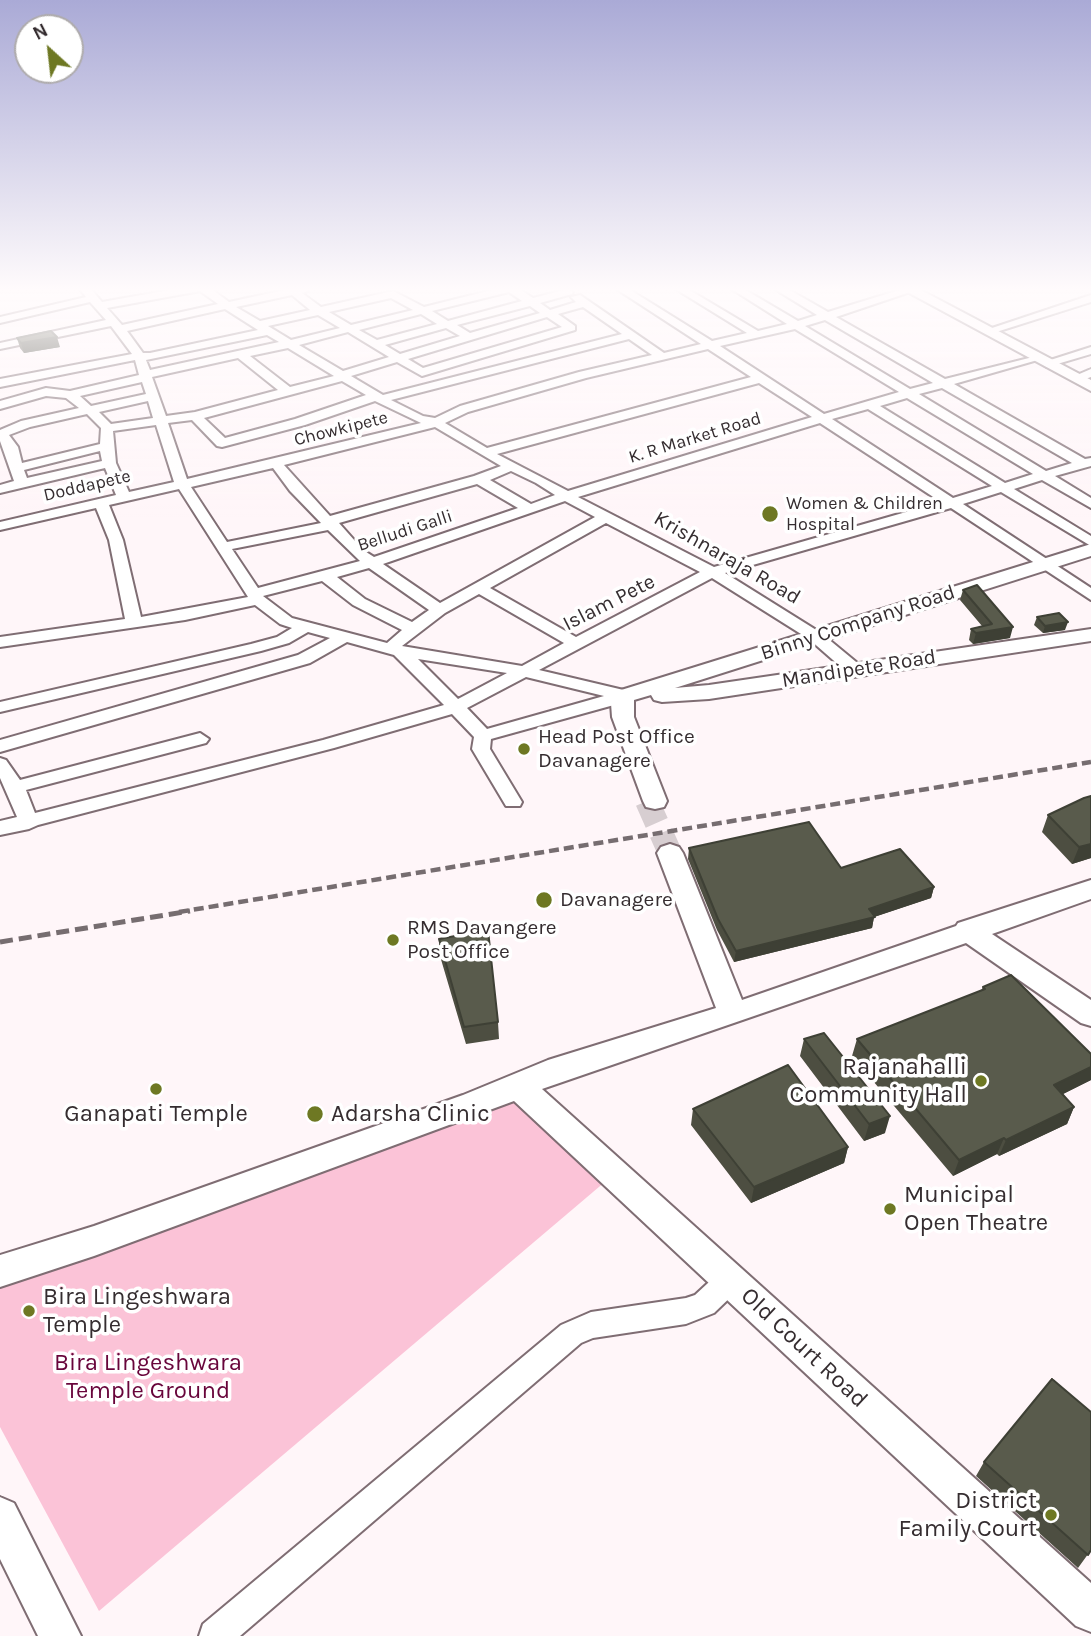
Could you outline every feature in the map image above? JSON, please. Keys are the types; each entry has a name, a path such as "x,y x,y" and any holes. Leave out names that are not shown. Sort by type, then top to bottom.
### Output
{"main road":[{"path":"1050,364 1091,386"},
{"name":"Binny Company Road","path":"622,696 1091,550"},
{"name":"Mandipete Road","path":"622,696 709,692 1091,635"},
{"path":"622,696 613,704 615,714 632,769 651,801"},
{"path":"673,853 735,1013"},
{"path":"0,1270 94,1241 474,1104 517,1085 735,1013 1091,889"},
{"path":"967,930 1091,1015"},
{"name":"Old Court Road","path":"517,1085 1091,1611"},
{"path":"4,1536 60,1636"}],"street":[{"path":"32,364 29,365 38,374 44,390"},
{"path":"141,364 182,484 256,597 286,621 396,650 524,671 622,696"},
{"path":"70,395 143,368 145,364"},
{"path":"0,405 44,390 166,364"},
{"path":"253,364 288,392"},
{"name":"Krishnaraja Road","path":"323,364 378,398 419,419 435,422 485,453 712,572 816,636 855,670"},
{"path":"107,428 195,416 339,378 341,375 377,364"},
{"path":"409,364 422,372 447,364"},
{"path":"487,364 495,370"},
{"path":"195,416 222,443 378,398 495,370 538,364"},
{"name":"Chowkipete","path":"182,484 359,444 435,422 584,364"},
{"path":"740,364 1091,595"},
{"path":"860,364 1091,504"},
{"path":"908,364 1087,463"},
{"name":"K. R Market Road","path":"566,496 824,417 1024,364"},
{"path":"0,383 38,374 143,368"},
{"path":"1076,378 1091,373"},
{"path":"485,453 762,378"},
{"path":"44,390 70,395 103,421 107,428 109,463 124,497"},
{"path":"22,485 11,447 1,434 26,425 152,396"},
{"path":"870,405 1091,542"},
{"path":"17,468 106,446"},
{"path":"0,489 109,463"},
{"path":"276,463 295,488 371,563 439,610"},
{"name":"Islam Pete","path":"0,828 29,823 328,744 456,707 712,572 1087,463"},
{"path":"222,547 330,523 480,479 512,466"},
{"path":"480,479 530,509"},
{"name":"Doddapete","path":"0,526 182,484"},
{"name":"Belludi Galli","path":"0,642 134,622 256,597 371,563 566,496"},
{"path":"101,502 116,540 134,622"},
{"path":"483,736 396,650 396,642 439,610 606,517"},
{"path":"325,576 359,602 413,629"},
{"path":"479,588 575,643"},
{"path":"0,707 255,648 283,640 306,626"},
{"path":"0,746 304,659 344,637"},
{"path":"483,736 622,696"},
{"path":"483,736 481,748 513,802"},
{"path":"15,787 200,739"},
{"path":"0,764 15,787 29,823"},
{"path":"215,1636 571,1334 591,1325 687,1311 704,1304 730,1280"}],"green space":[{"name":"Bira Lingeshwara Temple Ground","path":"512,1092 606,1181 99,1611 0,1427 0,1271"}],"building":[{"path":"977,585 1013,627 976,633 971,629 992,624 963,590"},
{"path":"1059,613 1068,622 1045,626 1037,617"},
{"path":"1091,796 1091,844 1079,847 1048,815"},
{"path":"809,822 841,868 900,849 934,887 869,909 875,917 736,951 718,919 689,848"},
{"path":"488,930 498,1022 464,1027 439,939"},
{"path":"1011,975 1091,1054 1091,1067 1054,1085 1074,1107 959,1160 857,1039 985,989 983,987"},
{"path":"824,1033 890,1116 869,1124 804,1039"},
{"path":"788,1065 848,1147 754,1187 693,1109"},
{"name":"District Family Court","path":"1052,1379 1091,1412 1091,1550 1088,1555 984,1462"}],"tunnel":[{"path":"647,801 670,853"}],"railway":[{"path":"179,912 1091,762"},
{"path":"0,942 190,911"}],"place":[{"name":"Women & Children Hospital","path":"770,514"},
{"name":"Head Post Office Davanagere","path":"524,749"},
{"name":"Davanagere","path":"544,900"},
{"name":"RMS Davangere Post Office","path":"393,940"},
{"name":"Rajanahalli Community Hall","path":"981,1081"},
{"name":"Ganapati Temple","path":"156,1089"},
{"name":"Adarsha Clinic","path":"315,1114"},
{"name":"Municipal Open Theatre","path":"890,1209"},
{"name":"Bira Lingeshwara Temple","path":"29,1311"},
{"name":"District Family Court","path":"1051,1515"}]}
